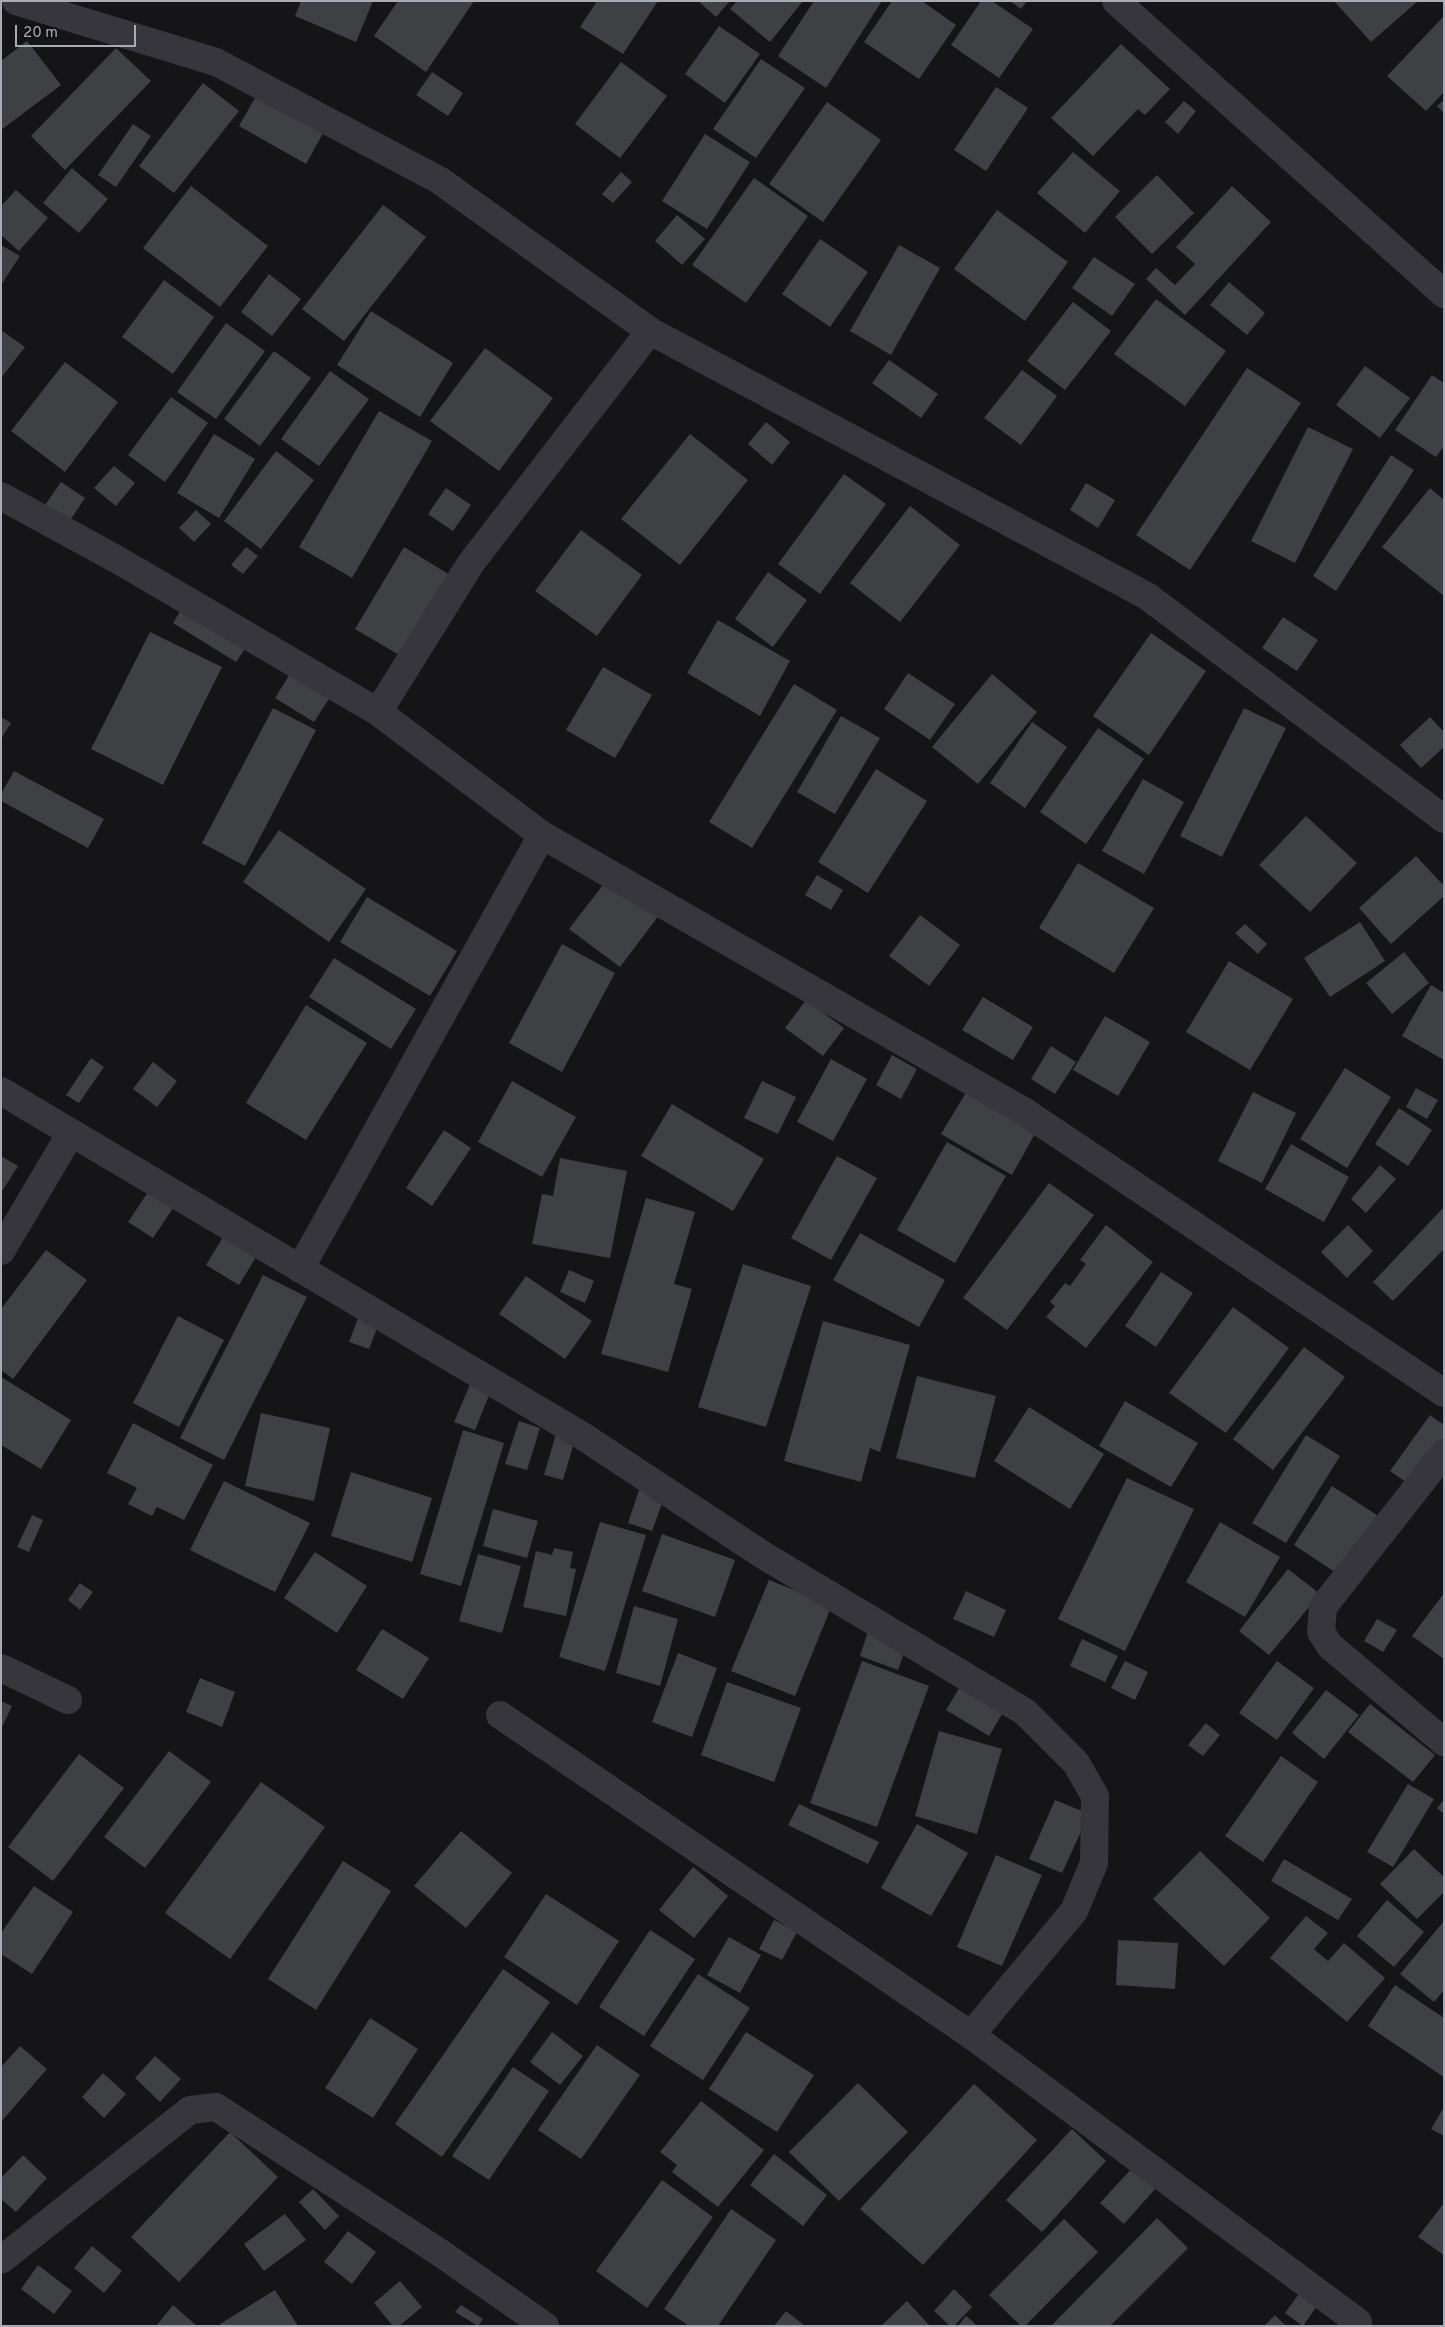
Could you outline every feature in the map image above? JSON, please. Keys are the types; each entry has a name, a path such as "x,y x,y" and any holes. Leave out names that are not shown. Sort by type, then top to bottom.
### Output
{"street":[{"path":"16,1 216,62 439,180 650,331 1147,596 1444,819"},
{"path":"1116,1 1444,294"},
{"path":"378,712 471,564 650,331"},
{"path":"1,496 118,560 378,712 542,835 1025,1112 1444,1393"},
{"path":"300,1269 542,835"},
{"path":"1,1091 581,1435 763,1555 1025,1712 1076,1763 1095,1796 1094,1863 1074,1911 971,2035"},
{"path":"1,1251 72,1133"},
{"path":"1444,1453 1323,1607 1321,1632 1330,1646 1444,1742"},
{"path":"1,1668 68,1700"},
{"path":"500,1715 971,2035 1358,2322"},
{"path":"1,2260 190,2110 216,2107 439,2252 545,2326"}],"building":[{"path":"301,1 373,1 356,42 295,16"},
{"path":"398,1 474,1 426,72 374,36"},
{"path":"597,1 658,1 623,54 580,27"},
{"path":"698,1 730,1 716,17"},
{"path":"737,1 803,1 770,42 730,9"},
{"path":"814,1 882,1 826,88 778,56"},
{"path":"892,1 922,1 956,25 919,79 864,42"},
{"path":"981,1 992,1 1033,29 999,78 951,45"},
{"path":"1010,1 1027,1 1021,9"},
{"path":"1334,1 1418,1 1371,42"},
{"path":"1444,16 1444,92 1426,111 1387,76"},
{"path":"719,26 760,54 725,103 685,74"},
{"path":"27,41 61,85 1,130 1,61"},
{"path":"1121,44 1170,89 1145,115 1138,109 1093,156 1051,118"},
{"path":"116,48 151,81 65,170 31,136"},
{"path":"761,59 805,88 756,158 713,129"},
{"path":"621,62 667,96 620,158 575,124"},
{"path":"432,72 463,93 448,116 416,95"},
{"path":"203,83 239,111 174,193 139,166"},
{"path":"996,87 1028,108 986,171 954,150"},
{"path":"260,89 327,126 306,164 239,126"},
{"path":"1444,100 1444,113 1437,106"},
{"path":"1184,101 1196,111 1178,134 1165,122"},
{"path":"827,102 881,140 823,222 769,184"},
{"path":"133,124 151,136 116,187 98,175"},
{"path":"705,134 750,162 707,229 662,201"},
{"path":"1073,152 1120,191 1085,233 1037,193"},
{"path":"72,168 108,199 79,233 43,203"},
{"path":"621,172 632,182 613,203 602,194"},
{"path":"1157,175 1194,213 1152,254 1115,217"},
{"path":"754,178 808,216 746,303 692,265"},
{"path":"191,186 268,246 220,307 143,248"},
{"path":"1232,186 1271,222 1185,315 1146,279 1156,268 1175,285 1195,264 1176,247"},
{"path":"16,190 48,218 19,251 1,235 1,206"},
{"path":"383,205 426,237 344,341 302,309"},
{"path":"997,210 1068,262 1025,321 954,269"},
{"path":"677,215 705,239 682,265 655,241"},
{"path":"820,239 868,272 830,327 782,294"},
{"path":"1,245 20,256 1,285"},
{"path":"899,245 940,268 891,355 850,331"},
{"path":"1094,257 1135,284 1112,316 1072,288"},
{"path":"269,274 301,299 272,336 241,312"},
{"path":"164,280 214,317 173,374 122,337"},
{"path":"1229,282 1265,313 1247,335 1210,305"},
{"path":"1156,299 1226,351 1185,406 1114,354"},
{"path":"1073,302 1111,331 1065,390 1027,361"},
{"path":"371,311 453,363 420,417 337,365"},
{"path":"226,323 265,351 216,419 177,392"},
{"path":"1,330 25,347 1,378"},
{"path":"485,348 553,398 499,471 430,421"},
{"path":"274,351 311,378 260,446 224,419"},
{"path":"889,360 938,394 921,418 872,383"},
{"path":"65,362 118,402 65,472 11,431"},
{"path":"1365,366 1410,398 1380,438 1336,405"},
{"path":"1247,368 1301,403 1190,570 1136,535"},
{"path":"1022,370 1057,396 1021,445 984,418"},
{"path":"330,371 369,399 319,466 281,439"},
{"path":"1432,375 1444,383 1444,446 1436,457 1395,430"},
{"path":"171,397 208,423 165,482 128,455"},
{"path":"379,411 432,441 352,578 299,547"},
{"path":"766,422 790,442 772,465 748,444"},
{"path":"1308,427 1353,449 1295,563 1251,541"},
{"path":"214,434 255,459 219,518 177,493"},
{"path":"690,434 748,480 680,565 621,519"},
{"path":"276,451 314,480 261,549 224,521"},
{"path":"1391,455 1414,470 1336,591 1313,576"},
{"path":"114,466 135,483 116,506 94,488"},
{"path":"844,474 886,504 820,594 778,564"},
{"path":"61,482 85,498 65,528 41,511"},
{"path":"1086,483 1115,500 1098,528 1070,510"},
{"path":"446,488 471,505 453,531 428,514"},
{"path":"1430,488 1444,500 1444,596 1382,547"},
{"path":"910,506 960,545 900,622 850,583"},
{"path":"196,510 211,524 194,542 179,528"},
{"path":"581,530 642,575 597,636 535,591"},
{"path":"246,547 258,556 243,574 231,565"},
{"path":"404,547 455,578 406,659 355,629"},
{"path":"768,572 807,600 773,647 735,619"},
{"path":"187,600 251,640 236,662 173,623"},
{"path":"1283,617 1318,640 1297,671 1262,648"},
{"path":"718,620 790,661 760,716 687,673"},
{"path":"150,632 222,667 163,785 91,749"},
{"path":"1151,633 1206,671 1149,755 1093,716"},
{"path":"603,667 652,695 615,758 566,730"},
{"path":"293,669 332,694 314,722 275,698"},
{"path":"908,673 955,704 930,740 884,709"},
{"path":"992,674 1037,712 978,784 932,747"},
{"path":"794,684 837,710 752,848 709,822"},
{"path":"273,708 316,730 245,866 202,843"},
{"path":"1244,708 1286,728 1222,857 1180,836"},
{"path":"841,716 880,738 835,814 797,792"},
{"path":"1,717 11,723 1,739"},
{"path":"1430,717 1444,732 1444,747 1421,768 1400,745"},
{"path":"1032,722 1067,747 1025,808 990,783"},
{"path":"1098,728 1144,759 1086,844 1040,812"},
{"path":"876,769 927,801 868,893 818,862"},
{"path":"14,771 104,819 88,848 1,801 1,794"},
{"path":"1143,779 1184,802 1144,874 1102,851"},
{"path":"1306,816 1357,863 1310,912 1259,865"},
{"path":"279,830 366,889 329,942 243,882"},
{"path":"1416,856 1444,886 1444,896 1391,944 1359,908"},
{"path":"1078,863 1154,908 1114,973 1039,928"},
{"path":"817,875 843,890 831,910 805,895"},
{"path":"609,877 660,914 620,967 569,929"},
{"path":"367,897 457,951 430,996 340,942"},
{"path":"920,915 960,945 929,986 889,956"},
{"path":"1360,922 1385,961 1330,997 1304,958"},
{"path":"1245,924 1267,944 1258,954 1235,933"},
{"path":"562,944 615,973 562,1072 509,1043"},
{"path":"1404,952 1429,983 1392,1014 1366,983"},
{"path":"334,958 416,1009 391,1049 309,997"},
{"path":"1229,961 1293,999 1250,1070 1186,1032"},
{"path":"1431,985 1444,993 1444,1060 1402,1036"},
{"path":"983,997 1033,1027 1013,1060 962,1030"},
{"path":"806,1000 844,1028 823,1056 785,1028"},
{"path":"306,1005 367,1043 306,1140 246,1103"},
{"path":"1105,1016 1150,1042 1118,1096 1073,1070"},
{"path":"1051,1046 1076,1062 1055,1094 1031,1079"},
{"path":"892,1055 917,1069 901,1099 876,1085"},
{"path":"91,1058 104,1067 79,1103 66,1095"},
{"path":"831,1059 867,1079 833,1141 797,1122"},
{"path":"153,1062 177,1081 157,1107 133,1089"},
{"path":"1345,1068 1391,1097 1347,1168 1300,1139"},
{"path":"512,1081 576,1117 542,1177 478,1142"},
{"path":"762,1081 796,1097 778,1134 744,1118"},
{"path":"1416,1088 1438,1100 1427,1119 1406,1107"},
{"path":"967,1091 1037,1130 1012,1175 941,1134"},
{"path":"1253,1092 1296,1113 1262,1183 1218,1161"},
{"path":"672,1104 764,1159 733,1211 641,1156"},
{"path":"1399,1108 1432,1130 1408,1166 1375,1144"},
{"path":"444,1130 471,1148 432,1206 406,1188"},
{"path":"947,1142 1006,1176 955,1263 897,1230"},
{"path":"1291,1144 1349,1177 1324,1222 1265,1189"},
{"path":"1,1156 18,1166 1,1193"},
{"path":"837,1156 877,1178 831,1260 791,1238"},
{"path":"560,1158 627,1171 610,1258 532,1244 542,1194 553,1196"},
{"path":"1380,1165 1396,1179 1366,1213 1351,1199"},
{"path":"1049,1183 1094,1215 1007,1330 963,1298"},
{"path":"148,1192 173,1208 153,1238 128,1222"},
{"path":"646,1198 695,1212 674,1284 692,1289 668,1372 601,1354"},
{"path":"1444,1207 1444,1249 1393,1301 1373,1282"},
{"path":"1106,1225 1153,1262 1086,1348 1046,1317 1055,1306 1050,1302 1065,1283 1070,1286 1086,1264 1080,1260"},
{"path":"1348,1225 1373,1251 1347,1278 1321,1252"},
{"path":"860,1233 945,1280 919,1327 833,1280"},
{"path":"225,1234 258,1254 239,1285 206,1265"},
{"path":"46,1250 87,1280 13,1379 1,1370 1,1309"},
{"path":"743,1264 811,1286 766,1427 698,1407"},
{"path":"569,1270 594,1281 585,1303 560,1292"},
{"path":"1161,1272 1193,1293 1156,1347 1125,1326"},
{"path":"263,1275 307,1297 224,1460 180,1438"},
{"path":"526,1276 592,1321 565,1359 499,1314"},
{"path":"1233,1307 1289,1348 1226,1433 1169,1393"},
{"path":"178,1316 224,1340 179,1427 133,1403"},
{"path":"359,1316 379,1323 369,1349 349,1342"},
{"path":"823,1321 910,1345 880,1452 870,1448 861,1482 784,1461"},
{"path":"1304,1347 1345,1377 1273,1470 1233,1439"},
{"path":"917,1376 996,1396 975,1478 896,1458"},
{"path":"1,1377 71,1420 41,1469 1,1445"},
{"path":"472,1380 492,1388 475,1430 454,1422"},
{"path":"1125,1401 1198,1443 1171,1487 1099,1446"},
{"path":"1029,1407 1104,1454 1070,1509 994,1461"},
{"path":"261,1413 330,1428 314,1501 245,1486"},
{"path":"1430,1415 1444,1425 1444,1438 1410,1485 1390,1471"},
{"path":"519,1421 540,1428 527,1470 505,1464"},
{"path":"133,1423 213,1465 184,1520 157,1507 152,1516 128,1504 137,1488 107,1473"},
{"path":"463,1430 504,1443 461,1586 420,1574"},
{"path":"556,1434 575,1439 563,1480 544,1475"},
{"path":"1306,1435 1340,1456 1286,1543 1252,1523"},
{"path":"351,1472 432,1498 412,1562 331,1536"},
{"path":"1127,1478 1194,1509 1125,1651 1058,1619"},
{"path":"224,1481 310,1523 275,1592 190,1550"},
{"path":"1332,1486 1377,1515 1338,1574 1294,1545"},
{"path":"639,1490 664,1498 652,1531 628,1523"},
{"path":"493,1509 538,1521 527,1558 483,1546"},
{"path":"32,1515 43,1520 29,1552 17,1547"},
{"path":"600,1522 646,1535 605,1671 559,1657"},
{"path":"1220,1522 1280,1557 1245,1617 1186,1582"},
{"path":"662,1534 735,1560 715,1617 642,1591"},
{"path":"554,1548 573,1552 570,1568 576,1569 566,1616 523,1607 536,1551 552,1555"},
{"path":"315,1552 367,1586 337,1633 284,1598"},
{"path":"478,1554 521,1566 502,1633 459,1621"},
{"path":"1288,1569 1320,1594 1269,1655 1239,1631"},
{"path":"769,1580 832,1605 795,1696 731,1671"},
{"path":"80,1583 93,1592 80,1610 68,1600"},
{"path":"966,1591 1006,1610 994,1637 953,1619"},
{"path":"1444,1593 1444,1659 1412,1636"},
{"path":"634,1606 678,1619 660,1686 616,1673"},
{"path":"1377,1619 1397,1630 1383,1652 1364,1641"},
{"path":"382,1629 429,1658 403,1699 356,1670"},
{"path":"868,1631 907,1645 898,1670 860,1656"},
{"path":"1082,1639 1118,1656 1105,1682 1070,1666"},
{"path":"678,1653 717,1668 692,1737 652,1722"},
{"path":"862,1661 929,1686 877,1827 810,1803"},
{"path":"1125,1661 1148,1672 1135,1700 1111,1688"},
{"path":"1277,1661 1314,1688 1277,1740 1239,1713"},
{"path":"200,1678 235,1692 222,1727 186,1712"},
{"path":"964,1680 1007,1706 989,1736 946,1710"},
{"path":"727,1682 801,1708 774,1782 701,1755"},
{"path":"1326,1690 1359,1715 1324,1759 1292,1733"},
{"path":"1,1701 12,1706 1,1729"},
{"path":"1370,1704 1435,1755 1413,1782 1348,1732"},
{"path":"1206,1723 1220,1735 1203,1756 1188,1745"},
{"path":"939,1731 1002,1749 977,1834 915,1816"},
{"path":"169,1751 211,1782 145,1868 104,1837"},
{"path":"79,1754 124,1788 53,1881 8,1847"},
{"path":"1281,1756 1318,1782 1263,1862 1225,1836"},
{"path":"261,1782 325,1827 230,1959 165,1913"},
{"path":"1408,1784 1434,1799 1393,1867 1367,1852"},
{"path":"1055,1800 1089,1814 1062,1873 1029,1859"},
{"path":"1444,1800 1444,1814 1437,1808"},
{"path":"799,1804 879,1842 868,1864 788,1825"},
{"path":"917,1824 968,1853 931,1916 881,1888"},
{"path":"461,1831 512,1873 466,1928 414,1886"},
{"path":"1414,1849 1444,1877 1444,1892 1417,1919 1380,1884"},
{"path":"1200,1851 1270,1918 1224,1966 1153,1899"},
{"path":"996,1855 1042,1875 1002,1966 957,1947"},
{"path":"1284,1859 1352,1899 1338,1920 1271,1881"},
{"path":"343,1861 391,1891 316,2010 268,1979"},
{"path":"693,1867 728,1896 694,1938 659,1910"},
{"path":"34,1886 73,1912 32,1974 1,1954 1,1933"},
{"path":"546,1894 619,1941 577,2005 504,1957"},
{"path":"1387,1900 1424,1932 1394,1967 1357,1936"},
{"path":"1306,1916 1328,1933 1314,1949 1328,1961 1344,1943 1385,1978 1347,2022 1270,1958"},
{"path":"774,1920 797,1932 782,1960 759,1949"},
{"path":"1444,1921 1444,1990 1434,2002 1400,1974"},
{"path":"650,1930 695,1959 644,2036 599,2007"},
{"path":"729,1937 761,1955 740,1993 707,1975"},
{"path":"1118,1940 1178,1943 1175,1989 1116,1985"},
{"path":"503,1969 550,2002 442,2157 395,2124"},
{"path":"698,1974 750,2008 703,2080 650,2046"},
{"path":"1395,1985 1444,2018 1444,2077 1368,2026"},
{"path":"370,2018 418,2049 373,2118 325,2088"},
{"path":"552,2032 583,2056 560,2085 530,2062"},
{"path":"746,2032 814,2075 777,2132 709,2089"},
{"path":"597,2045 640,2075 581,2159 538,2130"},
{"path":"20,2046 47,2069 1,2122 1,2067"},
{"path":"155,2056 181,2079 160,2102 135,2078"},
{"path":"513,2067 549,2091 489,2180 452,2156"},
{"path":"103,2073 126,2094 104,2118 82,2097"},
{"path":"858,2083 908,2132 839,2201 789,2152"},
{"path":"974,2084 1037,2140 923,2265 860,2209"},
{"path":"701,2101 764,2150 718,2207 672,2172 677,2165 660,2152"},
{"path":"1444,2107 1444,2136 1431,2129"},
{"path":"1072,2129 1106,2161 1042,2232 1006,2200"},
{"path":"230,2132 278,2177 179,2282 131,2237"},
{"path":"774,2154 827,2195 803,2226 750,2185"},
{"path":"23,2155 47,2178 16,2212 1,2199 1,2178"},
{"path":"1133,2167 1156,2188 1124,2224 1100,2203"},
{"path":"662,2180 713,2217 647,2308 596,2271"},
{"path":"313,2189 339,2216 325,2230 299,2202"},
{"path":"1444,2203 1444,2255 1418,2237"},
{"path":"731,2209 776,2240 718,2326 689,2326 664,2309"},
{"path":"285,2214 306,2240 264,2271 244,2244"},
{"path":"1157,2218 1188,2248 1110,2326 1051,2326"},
{"path":"1064,2219 1098,2252 1025,2326 1021,2326 989,2295"},
{"path":"348,2231 376,2252 352,2284 324,2262"},
{"path":"92,2246 122,2271 104,2293 74,2268"},
{"path":"38,2265 72,2291 54,2314 21,2289"},
{"path":"400,2281 422,2307 399,2326 393,2326 374,2303"},
{"path":"954,2289 972,2307 954,2326 950,2326 934,2311"},
{"path":"275,2290 298,2326 221,2326 220,2324"},
{"path":"1301,2291 1319,2303 1303,2326 1285,2313"},
{"path":"907,2301 930,2326 881,2326"},
{"path":"173,2305 197,2326 156,2326"},
{"path":"461,2305 483,2319 478,2326 455,2312"},
{"path":"786,2311 805,2326 774,2326"},
{"path":"1275,2315 1286,2326 1264,2326"},
{"path":"966,2316 971,2320 977,2326 958,2326"}]}
